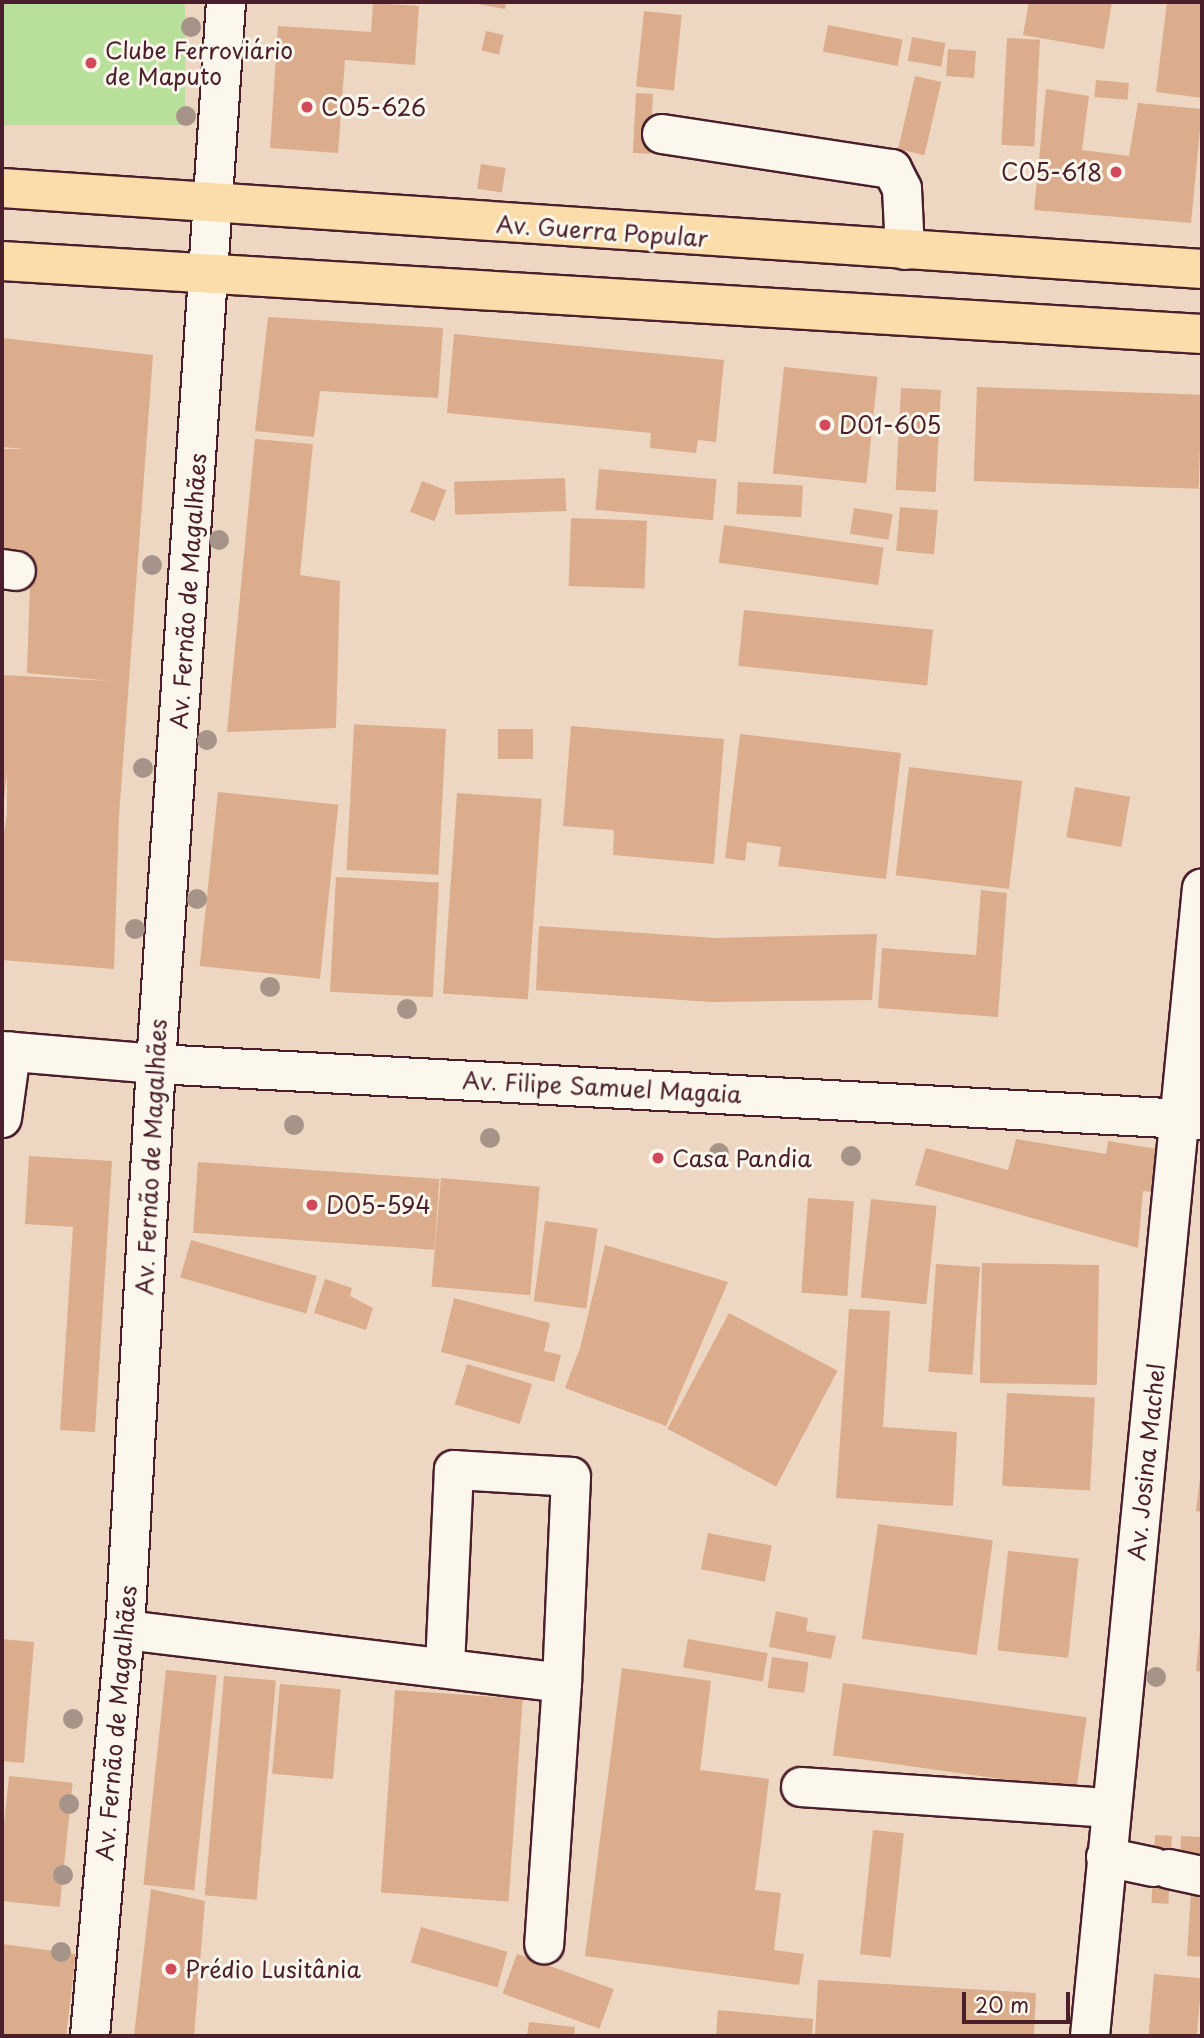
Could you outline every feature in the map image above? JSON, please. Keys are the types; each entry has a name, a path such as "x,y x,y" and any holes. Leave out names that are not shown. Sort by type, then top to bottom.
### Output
{"main road":[{"name":"Av. Guerra Popular","path":"2,188 213,205 1202,269"},
{"path":"2,261 210,277 1202,334"}],"street":[{"path":"213,205 226,2"},
{"path":"662,134 892,169 902,189 905,250"},
{"name":"Av. Fernão de Magalhães","path":"90,2036 125,1630 156,1064 213,205"},
{"name":"Av. Josina Machel","path":"1090,2036 1110,1808 1188,1205 1202,888"},
{"path":"2,1118 6,1051"},
{"name":"Av. Filipe Samuel Magaia","path":"6,1051 156,1064 1192,1119"},
{"path":"445,1667 454,1470 571,1477 562,1683 544,1944"},
{"path":"125,1630 562,1683"},
{"path":"801,1787 1110,1808"},
{"path":"1106,1857 1175,1870"}],"shaded area":[{"path":"2,2 1202,2 1202,2036 2,2036"}],"green space":[{"name":"Clube Ferroviário de Maputo","path":"2,2 185,2 185,125 2,125"}],"building":[{"path":"467,2 506,2 505,9"},
{"path":"1029,2 1112,2 1104,49 1023,35"},
{"path":"1167,2 1202,2 1202,98 1156,92"},
{"name":"C05-626","path":"373,3 419,6 415,65 345,60 338,153 270,148 278,26 371,32"},
{"path":"644,11 682,15 674,91 636,87"},
{"path":"828,25 903,40 897,66 823,52"},
{"path":"486,31 504,35 499,55 482,50"},
{"path":"912,37 945,43 941,67 908,61"},
{"path":"1007,38 1040,40 1034,147 1001,145"},
{"path":"948,49 976,51 974,78 946,76"},
{"path":"915,76 941,82 924,155 898,149"},
{"path":"1096,80 1129,83 1127,100 1095,97"},
{"name":"C05-618","path":"1046,89 1089,96 1082,150 1129,156 1138,103 1202,109 1191,223 1034,210"},
{"path":"636,93 653,94 650,154 633,153"},
{"path":"481,164 506,168 502,193 477,189"},
{"path":"268,317 443,328 438,398 320,391 314,437 255,431"},
{"path":"454,334 724,360 716,442 698,440 696,453 650,448 651,433 447,413"},
{"path":"2,338 153,355 119,816 114,969 2,960 2,845 7,814 7,773 2,819 2,675 111,681 27,673 31,553 2,552 2,449 24,449 2,447"},
{"name":"D01-605","path":"784,367 877,377 866,483 773,473"},
{"path":"977,387 1202,395 1199,489 974,481"},
{"path":"901,388 941,390 936,492 896,490"},
{"path":"255,439 313,444 300,575 340,581 336,728 227,732"},
{"path":"599,469 717,479 713,520 595,510"},
{"path":"565,478 566,511 455,515 454,482"},
{"path":"422,481 446,490 434,521 410,512"},
{"path":"738,482 803,485 801,517 736,514"},
{"path":"900,507 938,510 934,554 896,551"},
{"path":"854,508 893,514 888,540 850,534"},
{"path":"571,518 647,521 645,589 569,586"},
{"path":"724,525 883,547 878,585 719,563"},
{"path":"744,610 933,630 927,686 738,666"},
{"path":"354,724 446,729 438,875 346,870"},
{"path":"571,726 724,739 714,864 613,855 614,830 563,826"},
{"path":"498,729 533,729 533,759 498,759"},
{"path":"740,734 901,753 886,879 778,866 781,847 747,842 745,861 725,858"},
{"path":"909,767 1022,781 1009,889 896,875"},
{"path":"1075,787 1130,797 1121,847 1066,837"},
{"path":"218,792 338,805 320,979 200,966"},
{"path":"457,793 542,799 528,999 443,994"},
{"path":"336,877 439,882 433,997 330,992"},
{"path":"981,890 1007,893 998,1017 878,1008 882,948 976,955"},
{"path":"539,926 715,938 877,934 872,1000 711,1002 536,990"},
{"path":"1016,1139 1106,1154 1108,1141 1157,1149 1152,1192 1143,1191 1138,1248 915,1185 926,1148 1008,1170"},
{"path":"29,1156 112,1161 95,1432 60,1430 73,1227 25,1224"},
{"path":"198,1162 439,1179 434,1250 193,1233"},
{"path":"441,1178 540,1187 530,1295 432,1287"},
{"path":"808,1198 854,1201 847,1296 801,1293"},
{"path":"871,1199 937,1206 926,1304 861,1297"},
{"path":"545,1221 597,1228 586,1309 534,1301"},
{"path":"191,1240 317,1276 306,1314 180,1277"},
{"path":"605,1245 728,1282 666,1426 565,1388 580,1348"},
{"path":"982,1263 1099,1265 1097,1385 980,1383"},
{"path":"936,1264 980,1267 972,1375 928,1372"},
{"path":"325,1279 352,1288 350,1296 373,1308 366,1330 314,1313"},
{"path":"454,1298 550,1323 544,1351 561,1355 554,1382 441,1352"},
{"path":"849,1309 890,1311 883,1427 957,1432 953,1506 836,1498"},
{"path":"729,1313 838,1371 776,1486 667,1429"},
{"path":"467,1364 532,1384 520,1424 455,1404"},
{"path":"1007,1393 1095,1398 1090,1490 1002,1486"},
{"path":"1202,1471 1202,1512 1196,1511"},
{"path":"878,1524 993,1540 977,1655 862,1639"},
{"path":"708,1533 772,1545 765,1582 701,1569"},
{"path":"1008,1551 1079,1558 1068,1658 998,1650"},
{"path":"776,1611 808,1618 806,1631 836,1636 831,1659 769,1647"},
{"path":"1202,1631 1202,1672 1196,1671"},
{"path":"2,1639 34,1642 24,1763 2,1761"},
{"path":"688,1639 768,1653 763,1682 683,1668"},
{"path":"772,1657 809,1662 804,1693 768,1688"},
{"path":"622,1668 711,1681 700,1770 769,1779 755,1890 781,1893 774,1950 804,1954 799,1985 585,1956"},
{"path":"166,1670 217,1675 194,1890 143,1885"},
{"path":"224,1676 276,1681 257,1900 205,1895"},
{"path":"843,1683 1087,1717 1076,1790 833,1755"},
{"path":"280,1684 341,1689 333,1779 272,1774"},
{"path":"395,1690 523,1699 509,1901 381,1893"},
{"path":"9,1776 73,1783 60,1907 2,1901 2,1843"},
{"path":"873,1830 904,1833 891,1958 860,1954"},
{"path":"1155,1835 1172,1836 1168,1904 1151,1903"},
{"path":"1181,1836 1202,1837 1200,1868 1179,1867"},
{"name":"Prédio Lusitânia","path":"151,1889 205,1901 194,2036 134,2036"},
{"path":"1191,1892 1202,1893 1202,1957 1187,1956"},
{"path":"421,1927 508,1952 497,1987 411,1963"},
{"path":"2,1944 76,1954 66,2036 2,2036"},
{"path":"517,1954 614,1989 599,2029 503,1993"},
{"path":"1154,1974 1202,1978 1197,2036 1149,2036"},
{"path":"818,1980 1036,1993 1034,2036 815,2036"},
{"path":"718,2010 813,2019 812,2036 716,2036"},
{"path":"529,2022 575,2027 574,2036 527,2036"}],"place":[{"name":"Clube Ferroviário de Maputo","path":"91,63"},
{"name":"C05-626","path":"307,107"},
{"name":"C05-618","path":"1116,172"},
{"name":"D01-605","path":"825,425"},
{"name":"Casa Pandia","path":"658,1158"},
{"name":"D05-594","path":"312,1205"},
{"name":"Prédio Lusitânia","path":"171,1969"}]}
